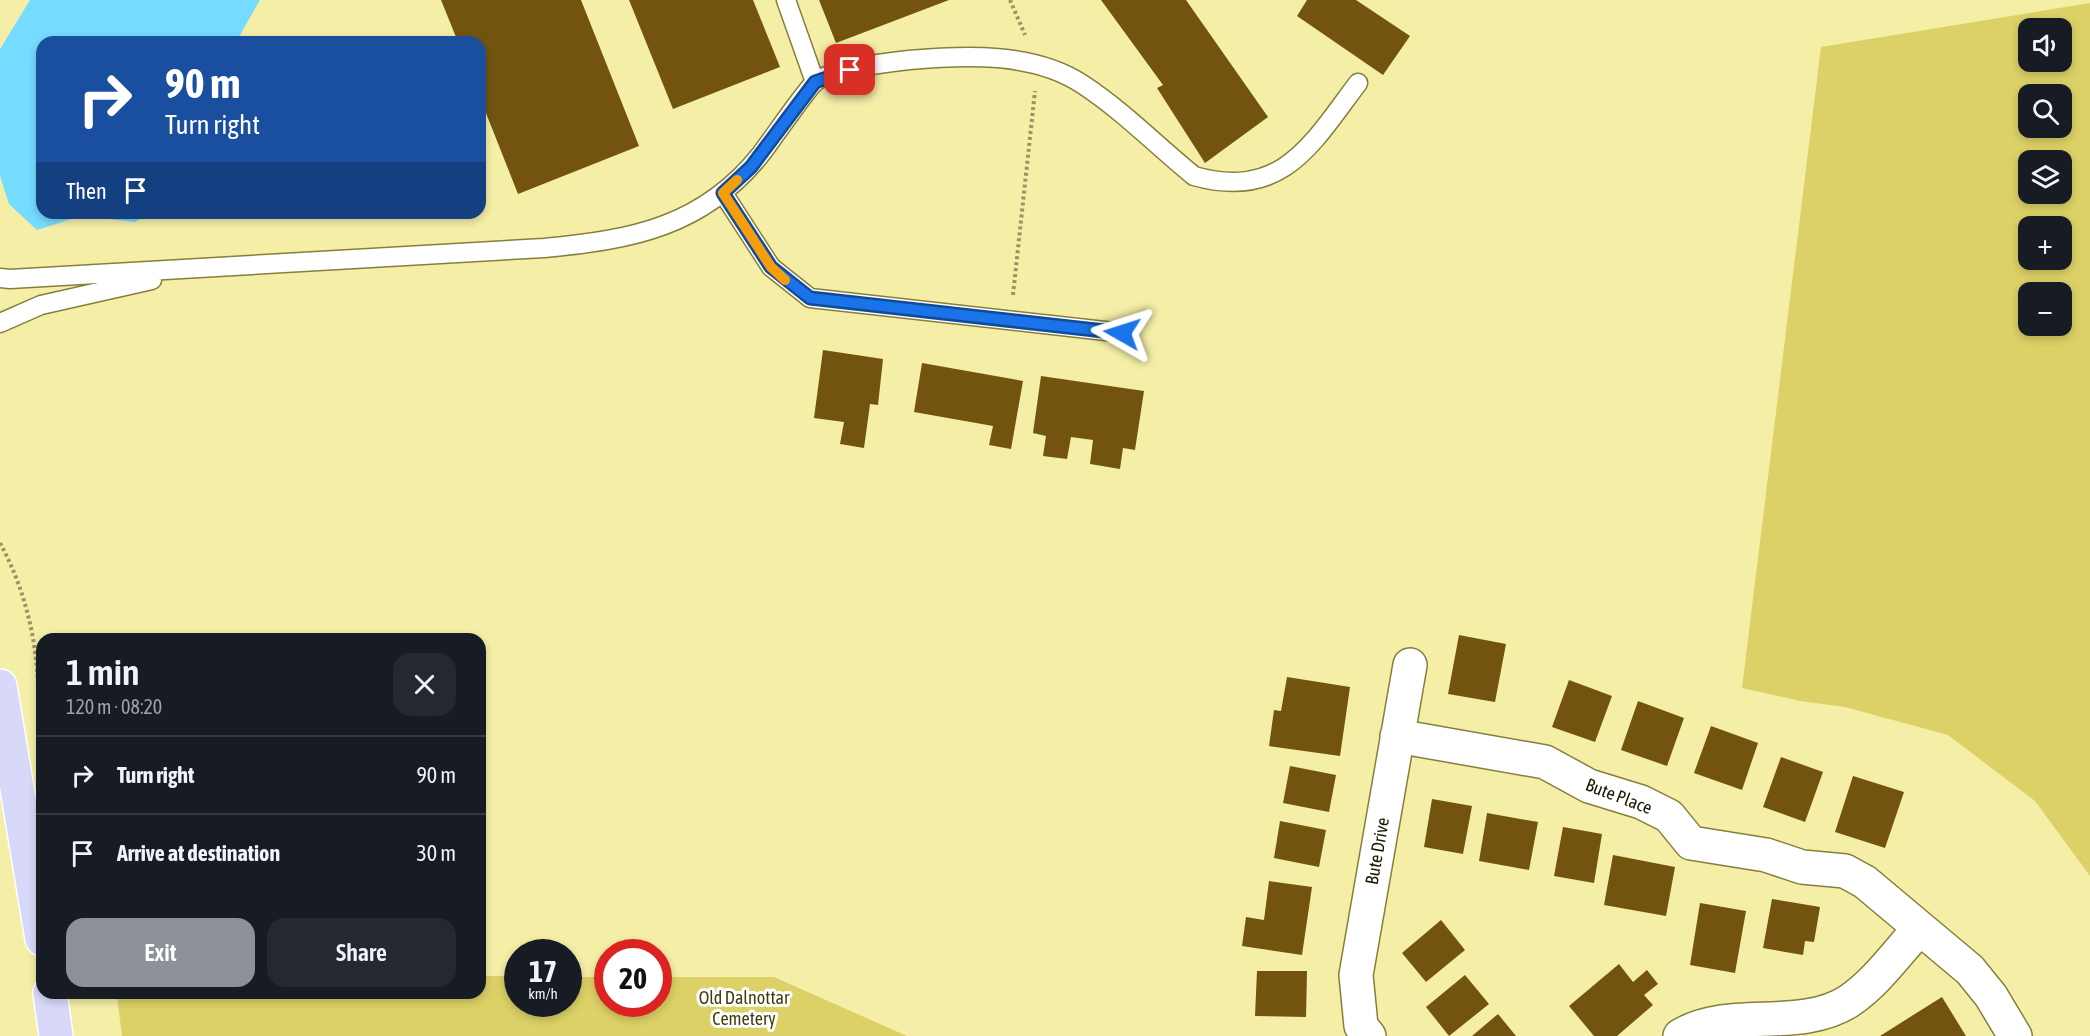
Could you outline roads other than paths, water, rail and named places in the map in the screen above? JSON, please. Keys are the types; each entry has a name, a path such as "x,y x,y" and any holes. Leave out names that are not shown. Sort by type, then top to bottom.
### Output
{"main road":[{"path":"0,686 36,903"},
{"path":"51,999 56,1036"}],"street":[{"name":"Bute Drive","path":"1369,1036 1362,1026 1356,975 1410,665"},
{"name":"Bute Place","path":"1397,736 1545,762 1589,786 1641,802 1669,816 1691,843 1766,855 1802,867 1845,871 1865,882 1970,970 1991,996 2015,1036"},
{"path":"1680,1036 1690,1030 1719,1024 1790,1019 1848,1002 1871,982 1919,929"}],"lane":[{"path":"786,0 815,82"},
{"path":"0,278 207,268 609,242 646,233 679,219 723,193 751,167 815,82 867,65 933,58 994,59 1038,64 1080,83 1194,176 1239,183 1273,176 1312,144 1358,83"},
{"path":"723,193 771,267 810,298 1122,333"},
{"path":"0,322 41,305 207,268"}],"water":[{"path":"30,0 260,0 239,36 36,36 36,219 72,219 37,230 9,204 0,176 0,49"},
{"path":"108,219 140,219 135,222"}],"park label":[{"name":"Old Dalnottar Cemetery","path":"744,1007"}]}
